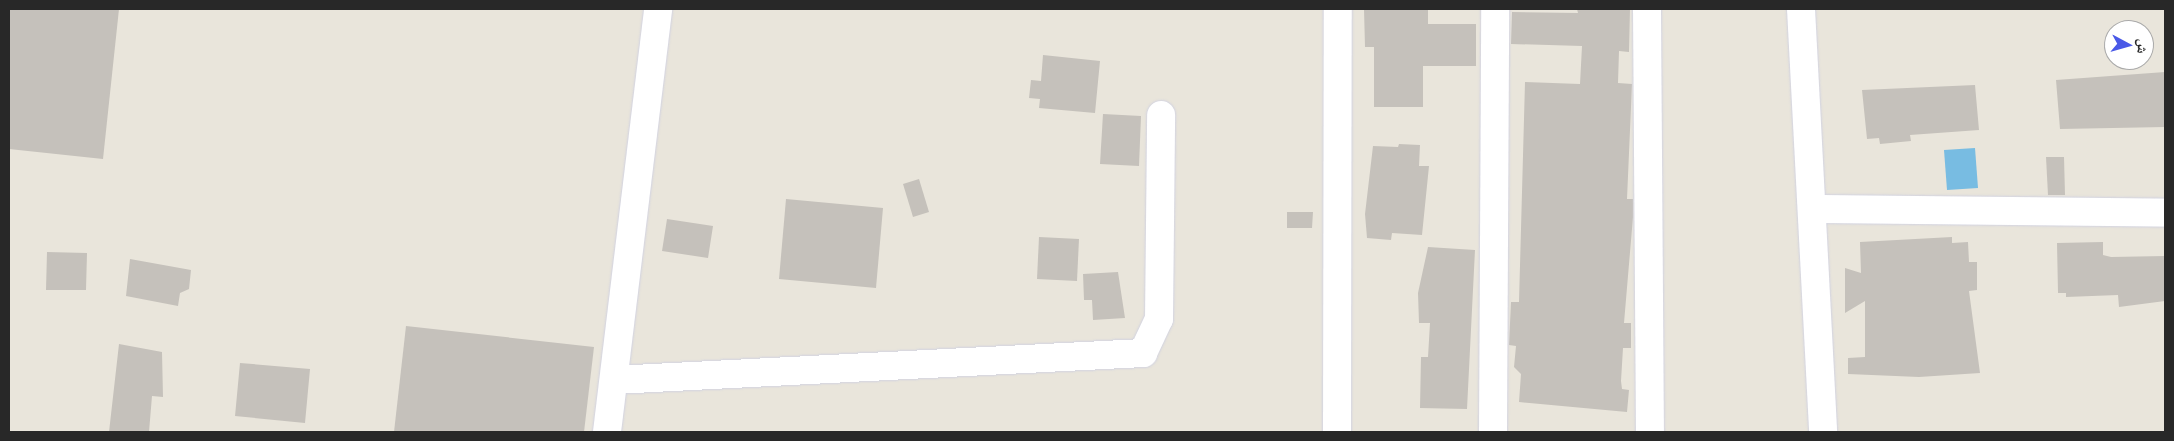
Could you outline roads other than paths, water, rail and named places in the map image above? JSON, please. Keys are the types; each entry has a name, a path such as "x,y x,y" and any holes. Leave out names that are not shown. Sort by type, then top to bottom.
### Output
{"street":[{"path":"607,432 658,9"},
{"path":"1337,432 1338,9"},
{"path":"1493,432 1495,9"},
{"path":"1646,9 1650,432"},
{"path":"1801,9 1824,432"},
{"path":"614,380 1143,353 1160,319 1161,115"},
{"path":"1812,210 2165,213"}],"water":[{"path":"1975,148 1978,188 1947,190 1944,150"}]}
